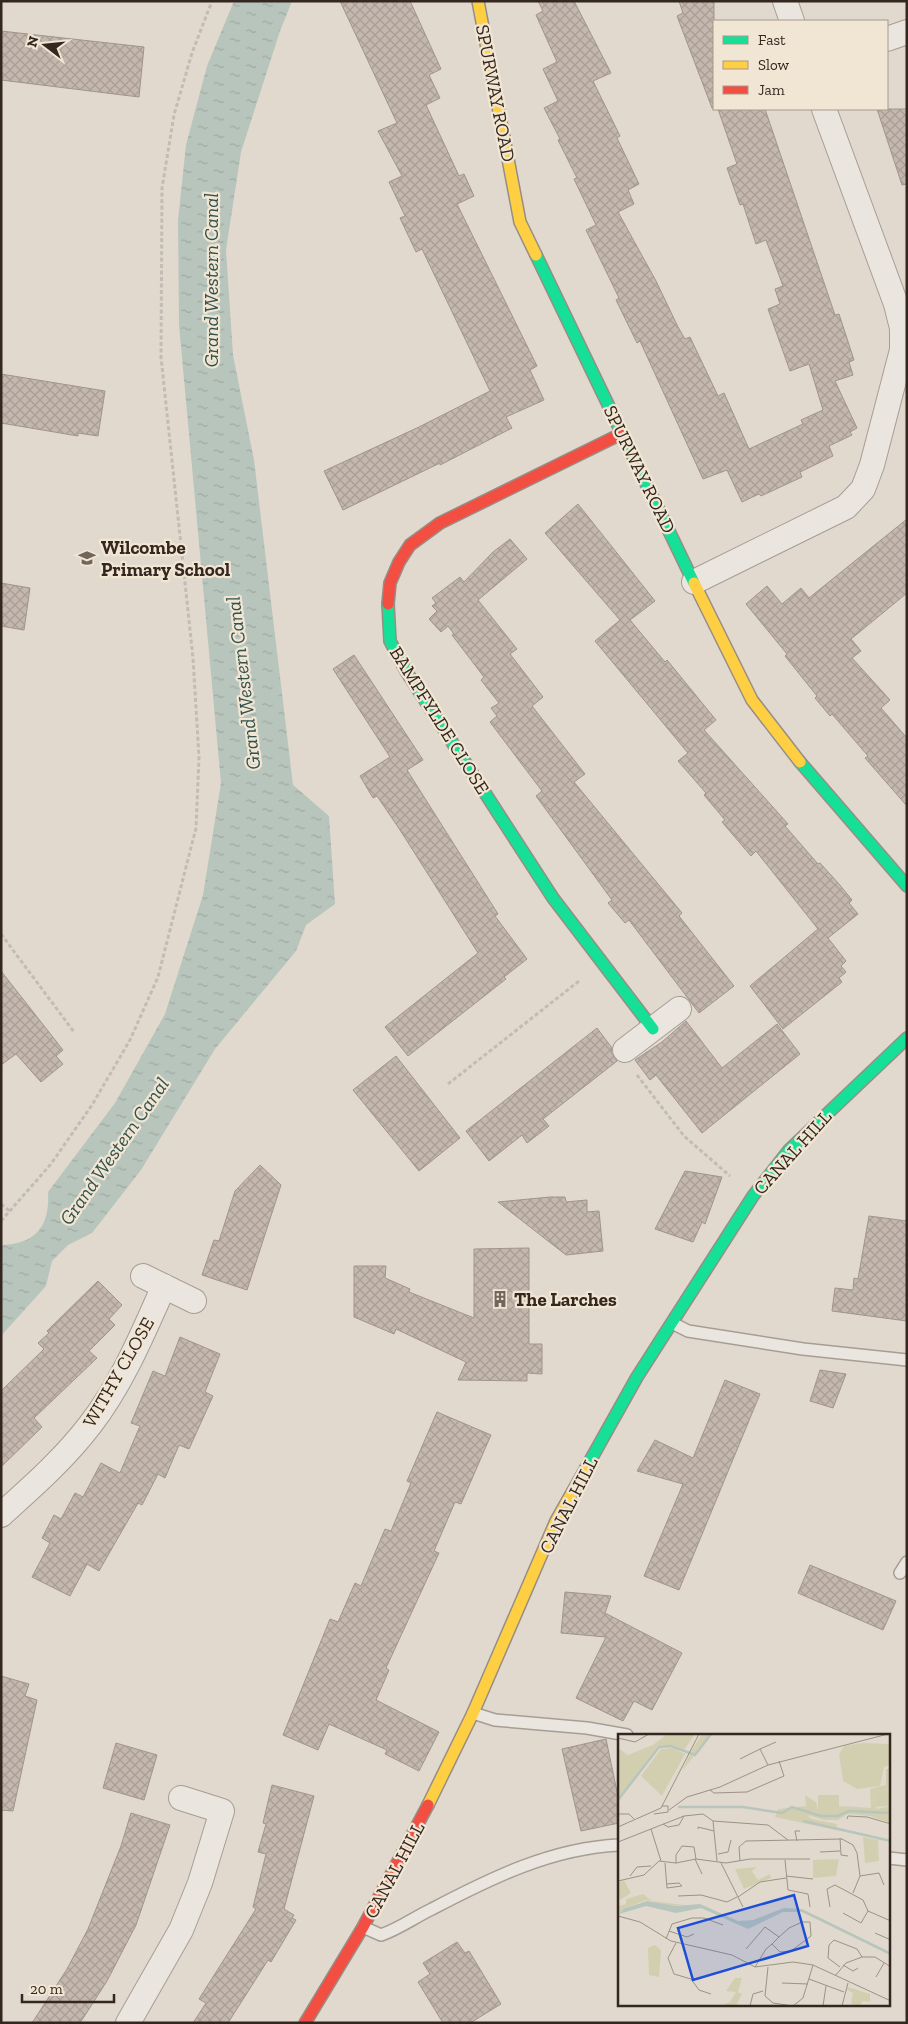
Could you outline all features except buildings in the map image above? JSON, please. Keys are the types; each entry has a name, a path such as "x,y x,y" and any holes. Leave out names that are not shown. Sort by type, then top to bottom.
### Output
{"street":[{"name":"SPURWAY ROAD","path":"478,1 520,222 694,582 752,700 785,744 907,886"},
{"path":"785,1 792,20"},
{"path":"888,39 907,32"},
{"path":"694,582 846,507 863,489 872,465 902,350 902,328 896,304 824,110"},
{"name":"BAMPFYLDE CLOSE","path":"623,433 440,523 410,545 399,562 390,583 387,613 390,641 406,671 554,898 653,1029"},
{"path":"624,1050 679,1009"},
{"name":"CANAL HILL","path":"306,2023 364,1928 439,1784 474,1713 556,1521 637,1377 753,1196 789,1150 907,1038"},
{"path":"143,1276 194,1301"},
{"name":"WITHY CLOSE","path":"1,1515 66,1454 91,1424 140,1340 164,1286"},
{"path":"128,2023 181,1930 200,1883 222,1811 181,1798"}],"lane":[{"path":"671,1322 688,1331 804,1349 907,1360"},
{"path":"900,1572 907,1562"},
{"path":"474,1713 495,1720 587,1728 621,1734"},
{"path":"364,1928 381,1935 501,1875 553,1855 601,1846 618,1845"},
{"path":"890,1858 907,1860"}],"path":[{"path":"1,1221 52,1164 92,1105 130,1040 158,977 196,828 199,757 193,658 162,357 162,198 174,115 192,53 212,1"},
{"path":"1,934 74,1032"},
{"path":"448,1084 602,962"},
{"path":"624,1050 625,1059 684,1136 753,1196"},
{"path":"1,1204 11,1212"}],"water":[{"name":"Grand Western Canal","path":"234,1 292,1 280,31 241,152 226,250 233,355 254,460 293,785 329,816 335,904 306,925 296,951 215,1049 141,1170 92,1233 68,1245 52,1261 46,1286 1,1336 1,1245 23,1241 32,1237 38,1231 46,1214 48,1192 115,1103 165,1014 203,895 221,783 179,325 178,220 186,145 207,66"}],"traffic: fast":[{"path":"536,255 694,583"},
{"path":"388,604 390,641 406,671 553,898 653,1029"},
{"path":"800,762 907,886"},
{"path":"586,1468 637,1377 753,1196 789,1150 907,1038"}],"traffic: slow":[{"path":"478,1 520,222 536,255"},
{"path":"694,583 752,700 800,762"},
{"path":"428,1805 473,1713 556,1521 586,1468"}],"traffic: jam":[{"path":"388,604 390,583 399,562 410,545 440,523 623,433"},
{"path":"305,2023 363,1927 428,1805"}],"place":[{"name":"Wilcombe Primary School","path":"87,558"},
{"name":"The Larches","path":"500,1299"}]}
